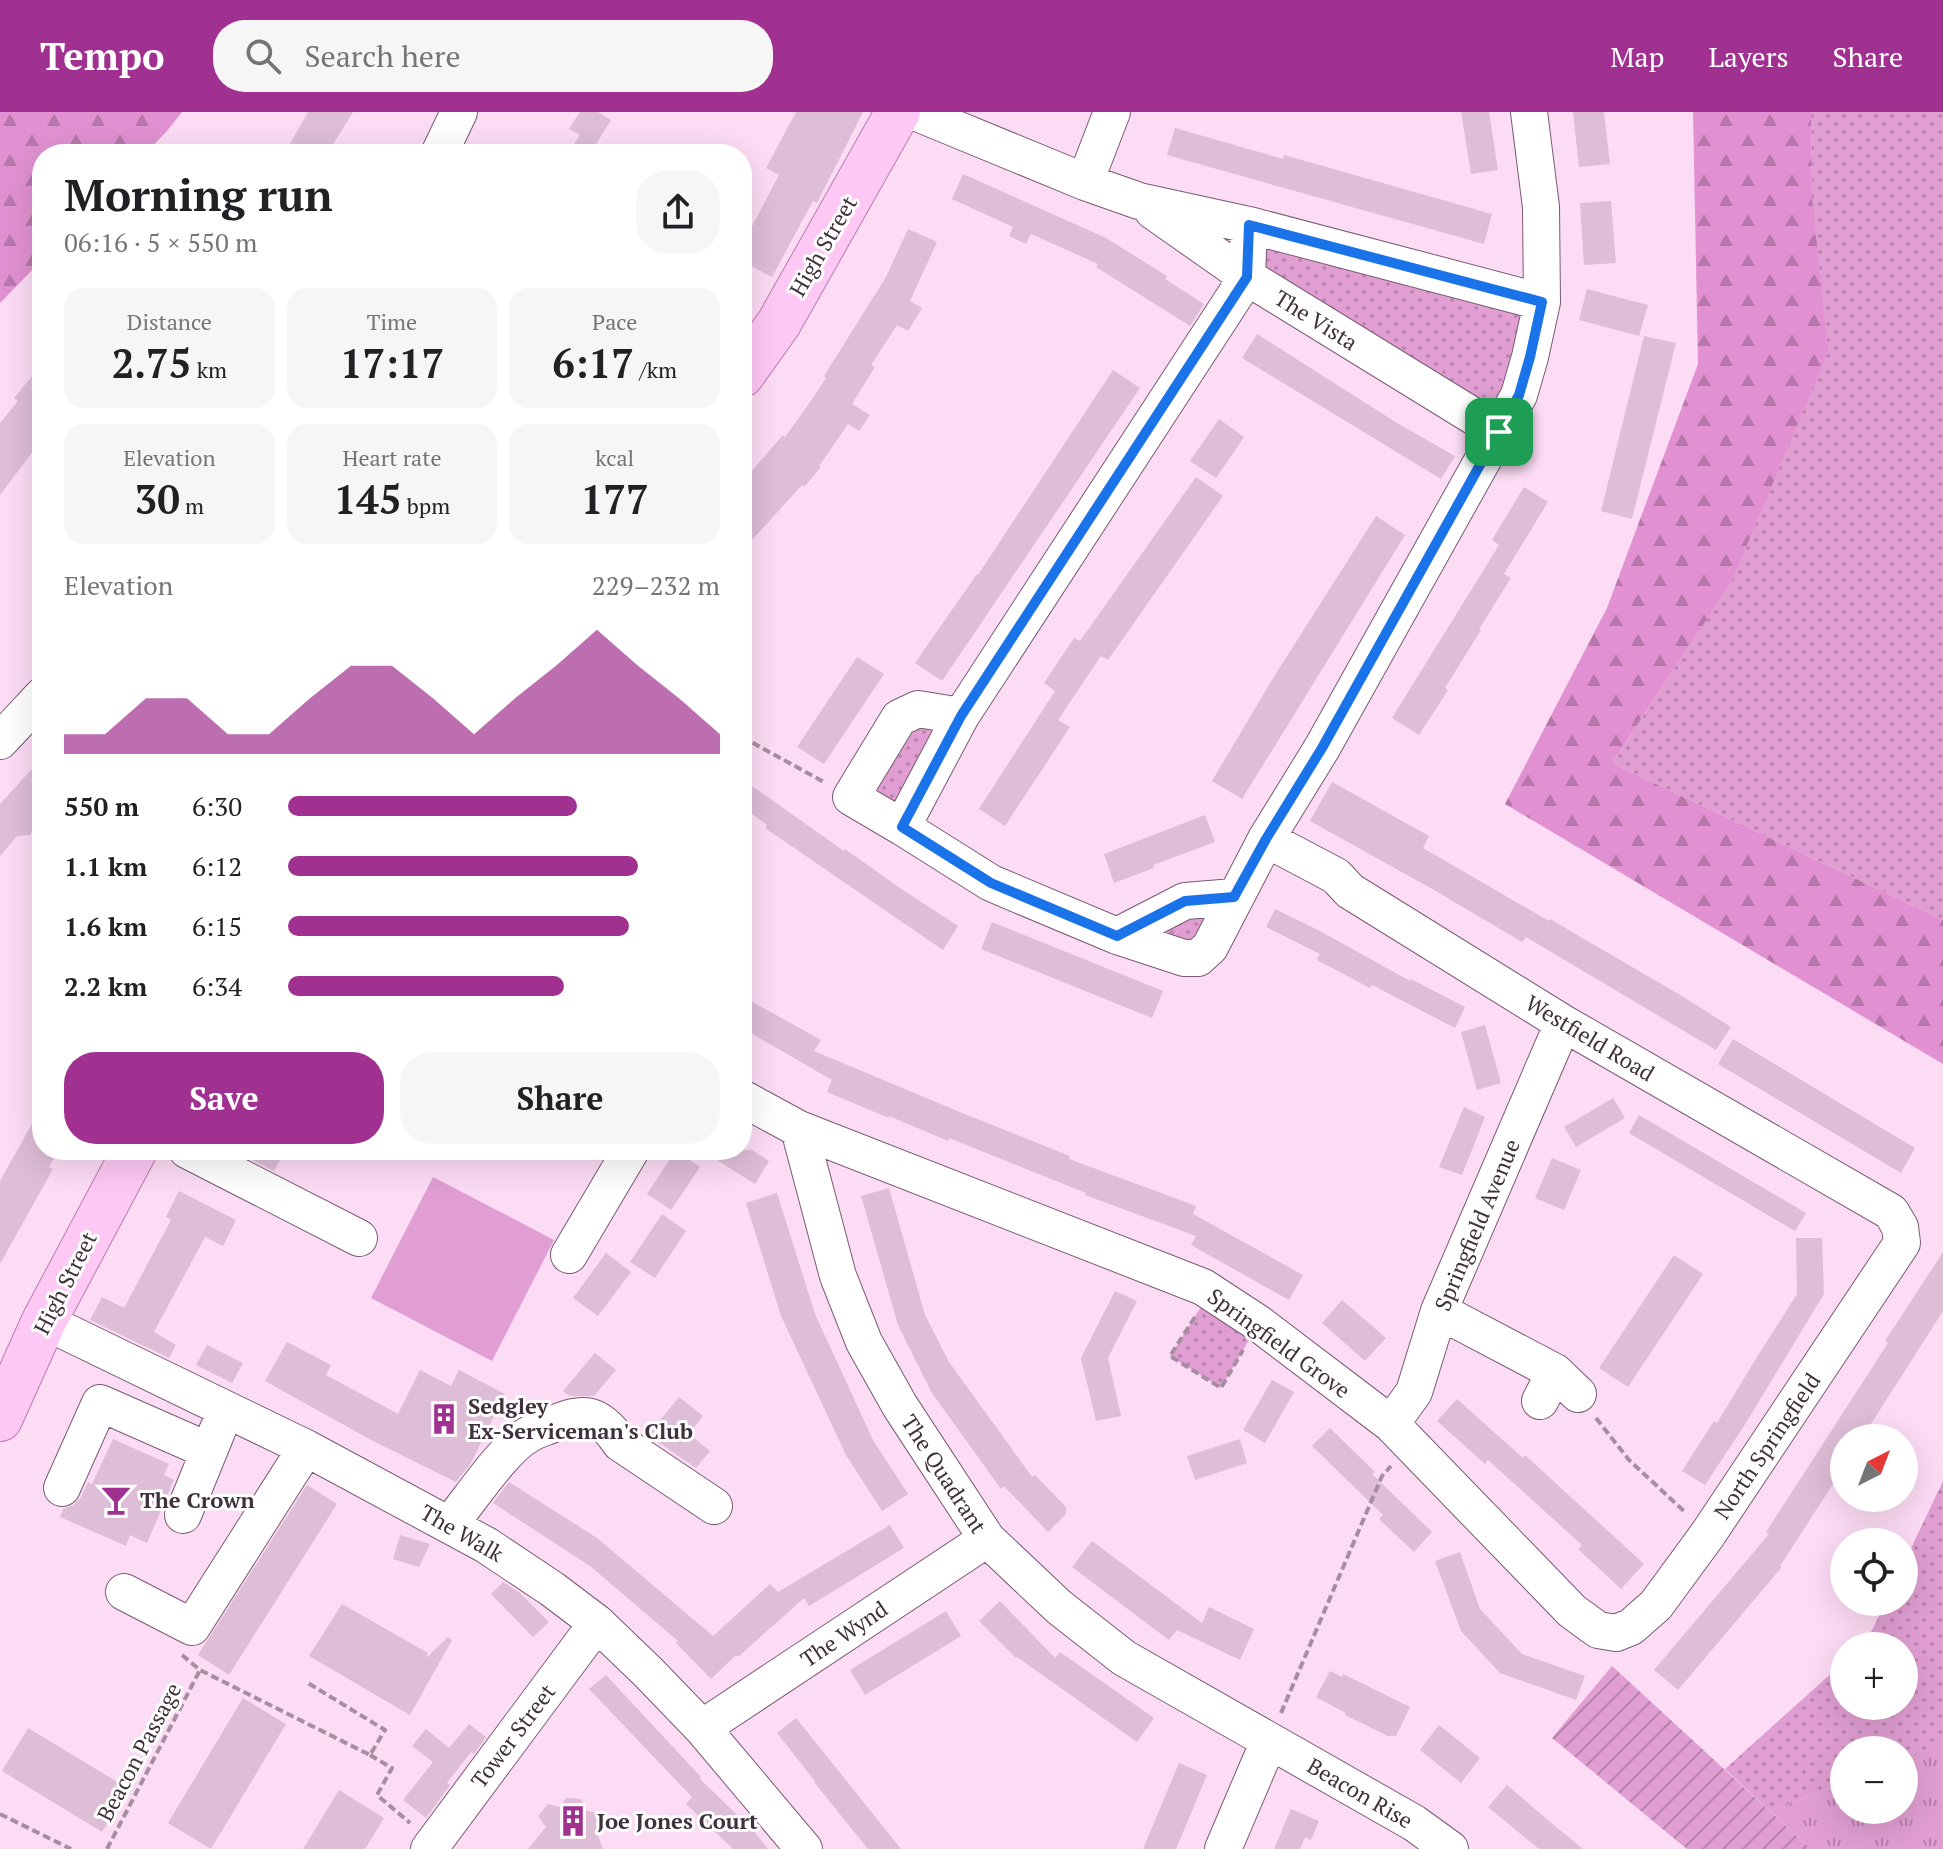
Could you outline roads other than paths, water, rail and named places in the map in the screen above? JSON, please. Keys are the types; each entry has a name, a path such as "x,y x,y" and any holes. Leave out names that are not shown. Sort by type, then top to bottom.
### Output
{"main road":[{"name":"High Street","path":"752,361 779,323 898,112"},
{"name":"High Street","path":"0,1419 44,1321 130,1160"}],"street":[{"path":"444,144 459,112"},
{"name":"The Vista","path":"915,112 1139,201 1249,225 1542,302"},
{"path":"1085,182 1112,112"},
{"path":"961,716 918,709 899,718 851,797 991,883 1117,936 1184,958 1198,958 1210,947 1266,839 1322,748 1519,395 1542,302 1541,207 1529,112"},
{"name":"The Vista","path":"1139,201 1247,277 1499,432"},
{"path":"902,827 961,716 1247,277 1249,225"},
{"path":"0,741 32,707"},
{"name":"Westfield Road","path":"1266,839 1336,876 1350,891 1563,1023 1891,1212 1900,1227 1902,1243"},
{"path":"1117,936 1185,901 1234,897"},
{"name":"Springfield Avenue","path":"1400,1434 1439,1311 1563,1023"},
{"name":"Springfield Grove","path":"752,1103 799,1129 1203,1287 1258,1323 1400,1434 1572,1611 1598,1630 1616,1633"},
{"name":"The Quadrant","path":"799,1129 838,1276 864,1342 900,1406 987,1539 1059,1607 1124,1658 1269,1741"},
{"path":"207,1160 359,1238"},
{"path":"569,1255 625,1160"},
{"name":"North Springfield","path":"1616,1633 1631,1627 1656,1605 1708,1534 1902,1243"},
{"path":"1439,1311 1558,1389"},
{"name":"The Walk","path":"44,1321 306,1448 450,1524 552,1589 597,1623 702,1728 804,1849"},
{"path":"62,1488 100,1403 209,1451"},
{"path":"183,1515 226,1409"},
{"path":"450,1524 504,1456 527,1435 575,1415 602,1421 620,1443 714,1506"},
{"path":"124,1592 192,1627 306,1448"},
{"name":"The Wynd","path":"702,1728 987,1539"},
{"name":"Tower Street","path":"432,1845 597,1623"},
{"path":"1223,1849 1269,1741"},
{"name":"Beacon Rise","path":"1269,1741 1414,1823 1450,1849"}],"place":[{"name":"Sedgley Ex-Serviceman's Club","path":"444,1419"},
{"name":"The Crown","path":"116,1500"},
{"name":"Joe Jones Court","path":"573,1821"}]}
